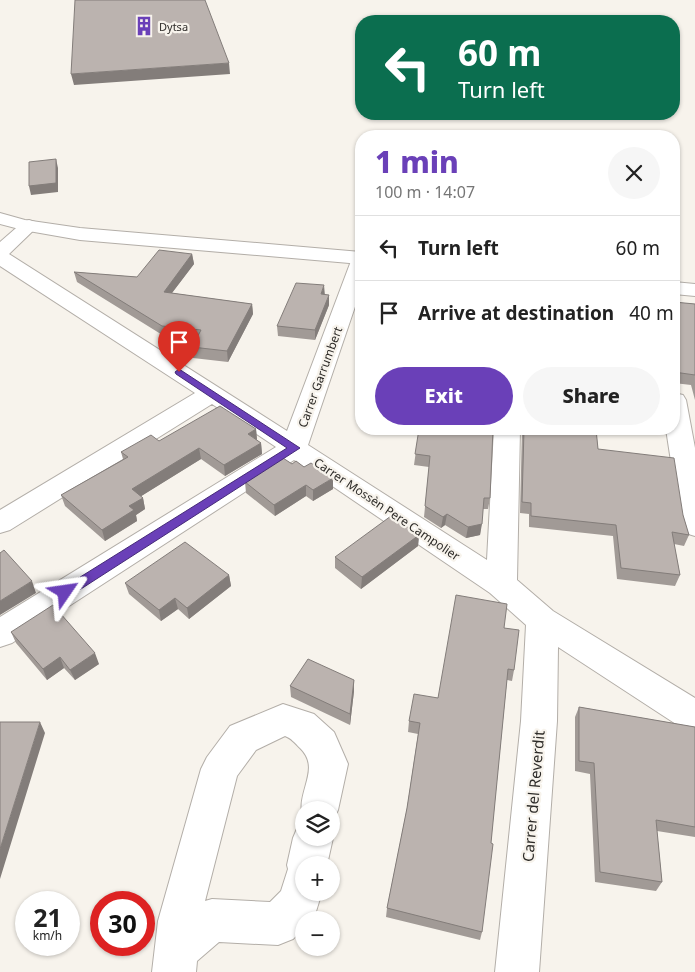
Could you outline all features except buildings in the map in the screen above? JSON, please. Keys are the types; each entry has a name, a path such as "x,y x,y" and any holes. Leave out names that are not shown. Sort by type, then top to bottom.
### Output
{"street":[{"path":"2,220 80,234 355,259"},
{"path":"0,252 29,226"},
{"name":"Carrer Mossèn Pere Campolier","path":"0,257 212,393 501,585 542,620 695,717"},
{"name":"Carrer Garrumbert","path":"294,448 355,277"},
{"path":"680,289 695,290"},
{"path":"0,523 212,393"},
{"path":"501,585 507,435"},
{"path":"680,435 695,526"},
{"path":"0,634 294,448"},
{"name":"Carrer del Reverdit","path":"517,972 539,721 542,620"},
{"path":"175,961 179,921 220,769 243,738 283,720 301,725 321,744 329,764 321,801"},
{"path":"175,961 212,920 278,924 299,901"}],"place":[{"name":"Dytsa","path":"144,26"}],"route":[{"path":"65,592 294,448 179,372"}]}
